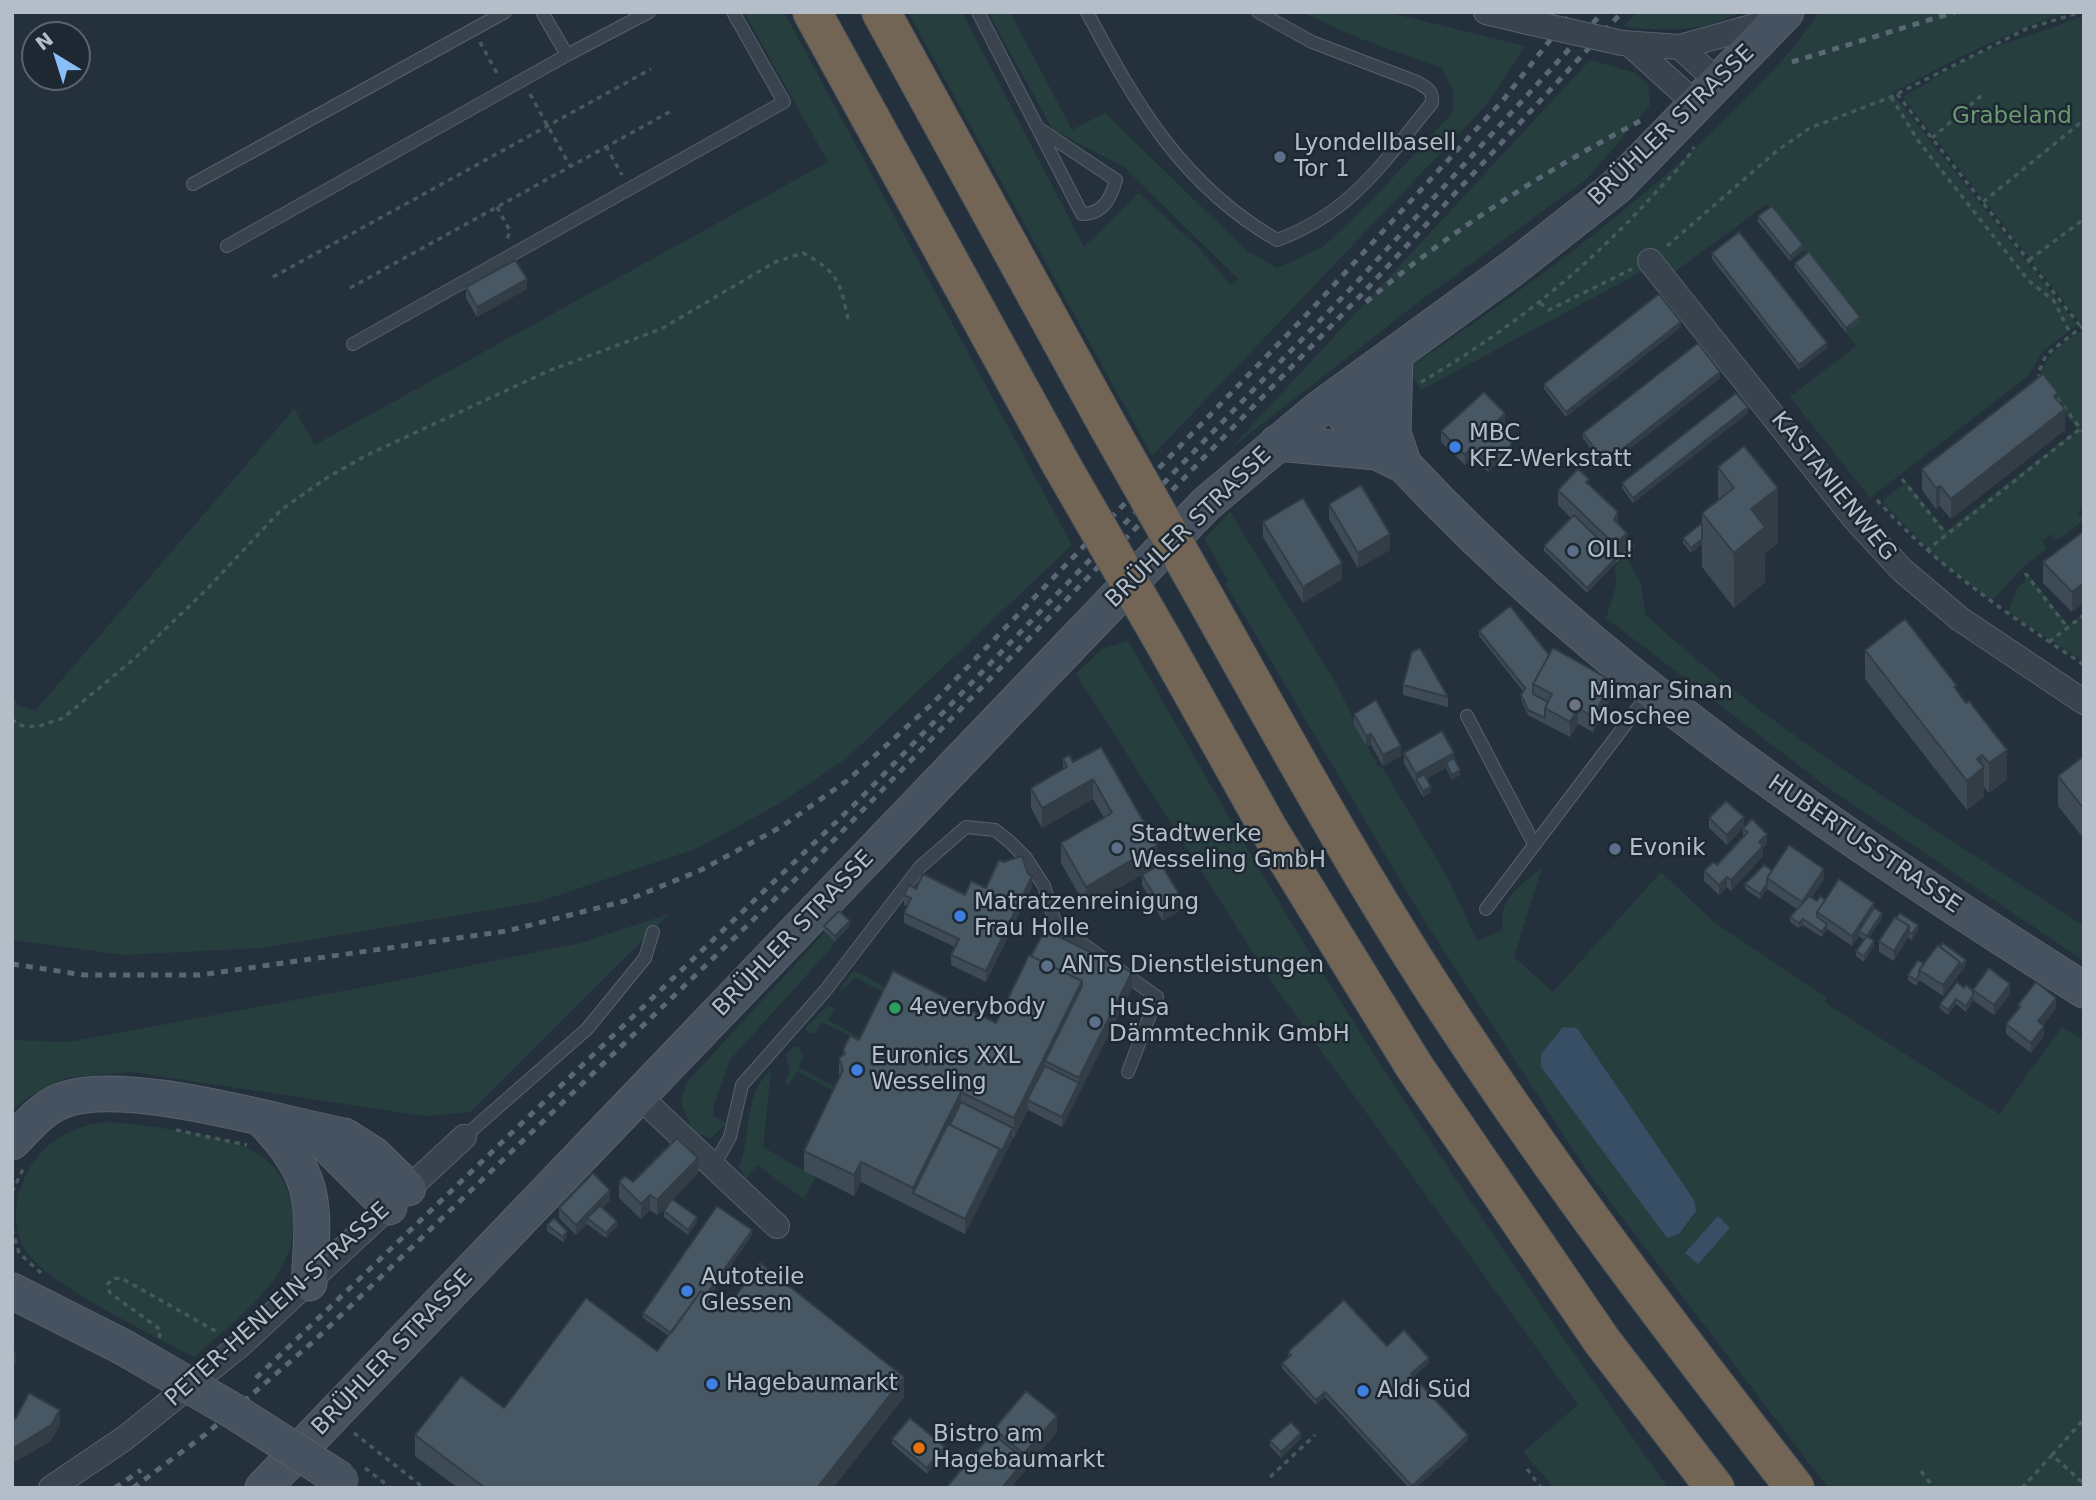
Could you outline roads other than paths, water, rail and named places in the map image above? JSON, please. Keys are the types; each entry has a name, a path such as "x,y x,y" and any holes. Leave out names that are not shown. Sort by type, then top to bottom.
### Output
{"highway":[{"path":"812,12 1062,466 1269,830 1414,1066 1602,1341 1716,1488"},
{"path":"881,12 1109,428 1320,803 1466,1039 1556,1172 1654,1307 1795,1488"}],"main road":[{"name":"BRÜHLER STRASSE","path":"262,1488 1206,504 1342,392 1616,187 1783,15"},
{"path":"1277,443 1392,450 1395,354"},
{"name":"HUBERTUSSTRASSE","path":"1342,392 1392,450 1580,635 1723,749 1908,878 2084,990"},
{"path":"21,1150 38,1115 60,1101 89,1093 128,1093 254,1131 286,1144 307,1180 313,1210 309,1283"},
{"path":"254,1131 310,1129 399,1197"},
{"path":"16,1288 350,1477"}],"street":[{"path":"1486,12 1627,45 1680,47 1783,15"},
{"path":"1627,45 1708,94"},
{"path":"1680,47 1708,94"},
{"name":"KASTANIENWEG","path":"1650,261 1854,518 1902,570 1960,618 2084,702"},
{"path":"640,1097 777,1226"},
{"name":"PETER-HENLEIN-STRASSE","path":"51,1488 125,1438 239,1346 464,1137"}],"lane":[{"path":"193,184 505,12"},
{"path":"542,12 567,55"},
{"path":"227,246 567,55 649,12"},
{"path":"353,344 784,102 733,12"},
{"path":"978,12 1082,214 1094,214 1105,205 1116,180 1038,128"},
{"path":"1087,12 1127,88 1154,129 1183,162 1250,224 1277,240 1309,229 1345,205 1380,168 1432,103 1433,95 1429,88 1417,82 1312,42 1258,12"},
{"path":"1486,909 1651,691"},
{"path":"1467,716 1534,844"},
{"name":"BRÜHLER STRASSE","path":"713,1167 730,1137 742,1086 825,991 920,867 966,827 995,830 1010,842 1026,858 1044,887 1056,925 1157,997 1128,1072"},
{"path":"464,1137 587,1029 645,958 653,932"}],"water":[{"path":"1563,1027 1577,1028 1694,1200 1696,1211 1679,1234 1667,1238 1541,1067 1541,1054"},
{"path":"1718,1216 1730,1228 1698,1264 1685,1253"}],"railway":[{"path":"12,964 84,975 200,975 507,931 625,901 701,870 781,827 848,780 932,704 1310,311 1504,99 1572,12"},
{"path":"256,1378 859,800 1357,282 1603,12"},
{"path":"133,1488 206,1434 314,1341 802,873 1365,291 1622,12"},
{"path":"1792,62 1955,12"},
{"path":"1366,302 1465,226 1571,159 1644,119"},
{"path":"115,1488 141,1470"}],"place":[{"name":"Lyondellbasell Tor 1","path":"1280,157"},
{"name":"MBC KFZ-Werkstatt","path":"1455,447"},
{"name":"OIL!","path":"1573,551"},
{"name":"Mimar Sinan Moschee","path":"1575,705"},
{"name":"Stadtwerke Wesseling GmbH","path":"1117,848"},
{"name":"Evonik","path":"1615,849"},
{"name":"Matratzenreinigung Frau Holle","path":"960,916"},
{"name":"ANTS Dienstleistungen","path":"1047,966"},
{"name":"4everybody","path":"895,1008"},
{"name":"HuSa Dämmtechnik GmbH","path":"1095,1022"},
{"name":"Euronics XXL Wesseling","path":"857,1070"},
{"name":"Autoteile Glessen","path":"687,1291"},
{"name":"Hagebaumarkt","path":"712,1384"},
{"name":"Aldi Süd","path":"1363,1391"},
{"name":"Bistro am Hagebaumarkt","path":"919,1448"}],"park label":[{"name":"Grabeland","path":"2012,117"}]}
